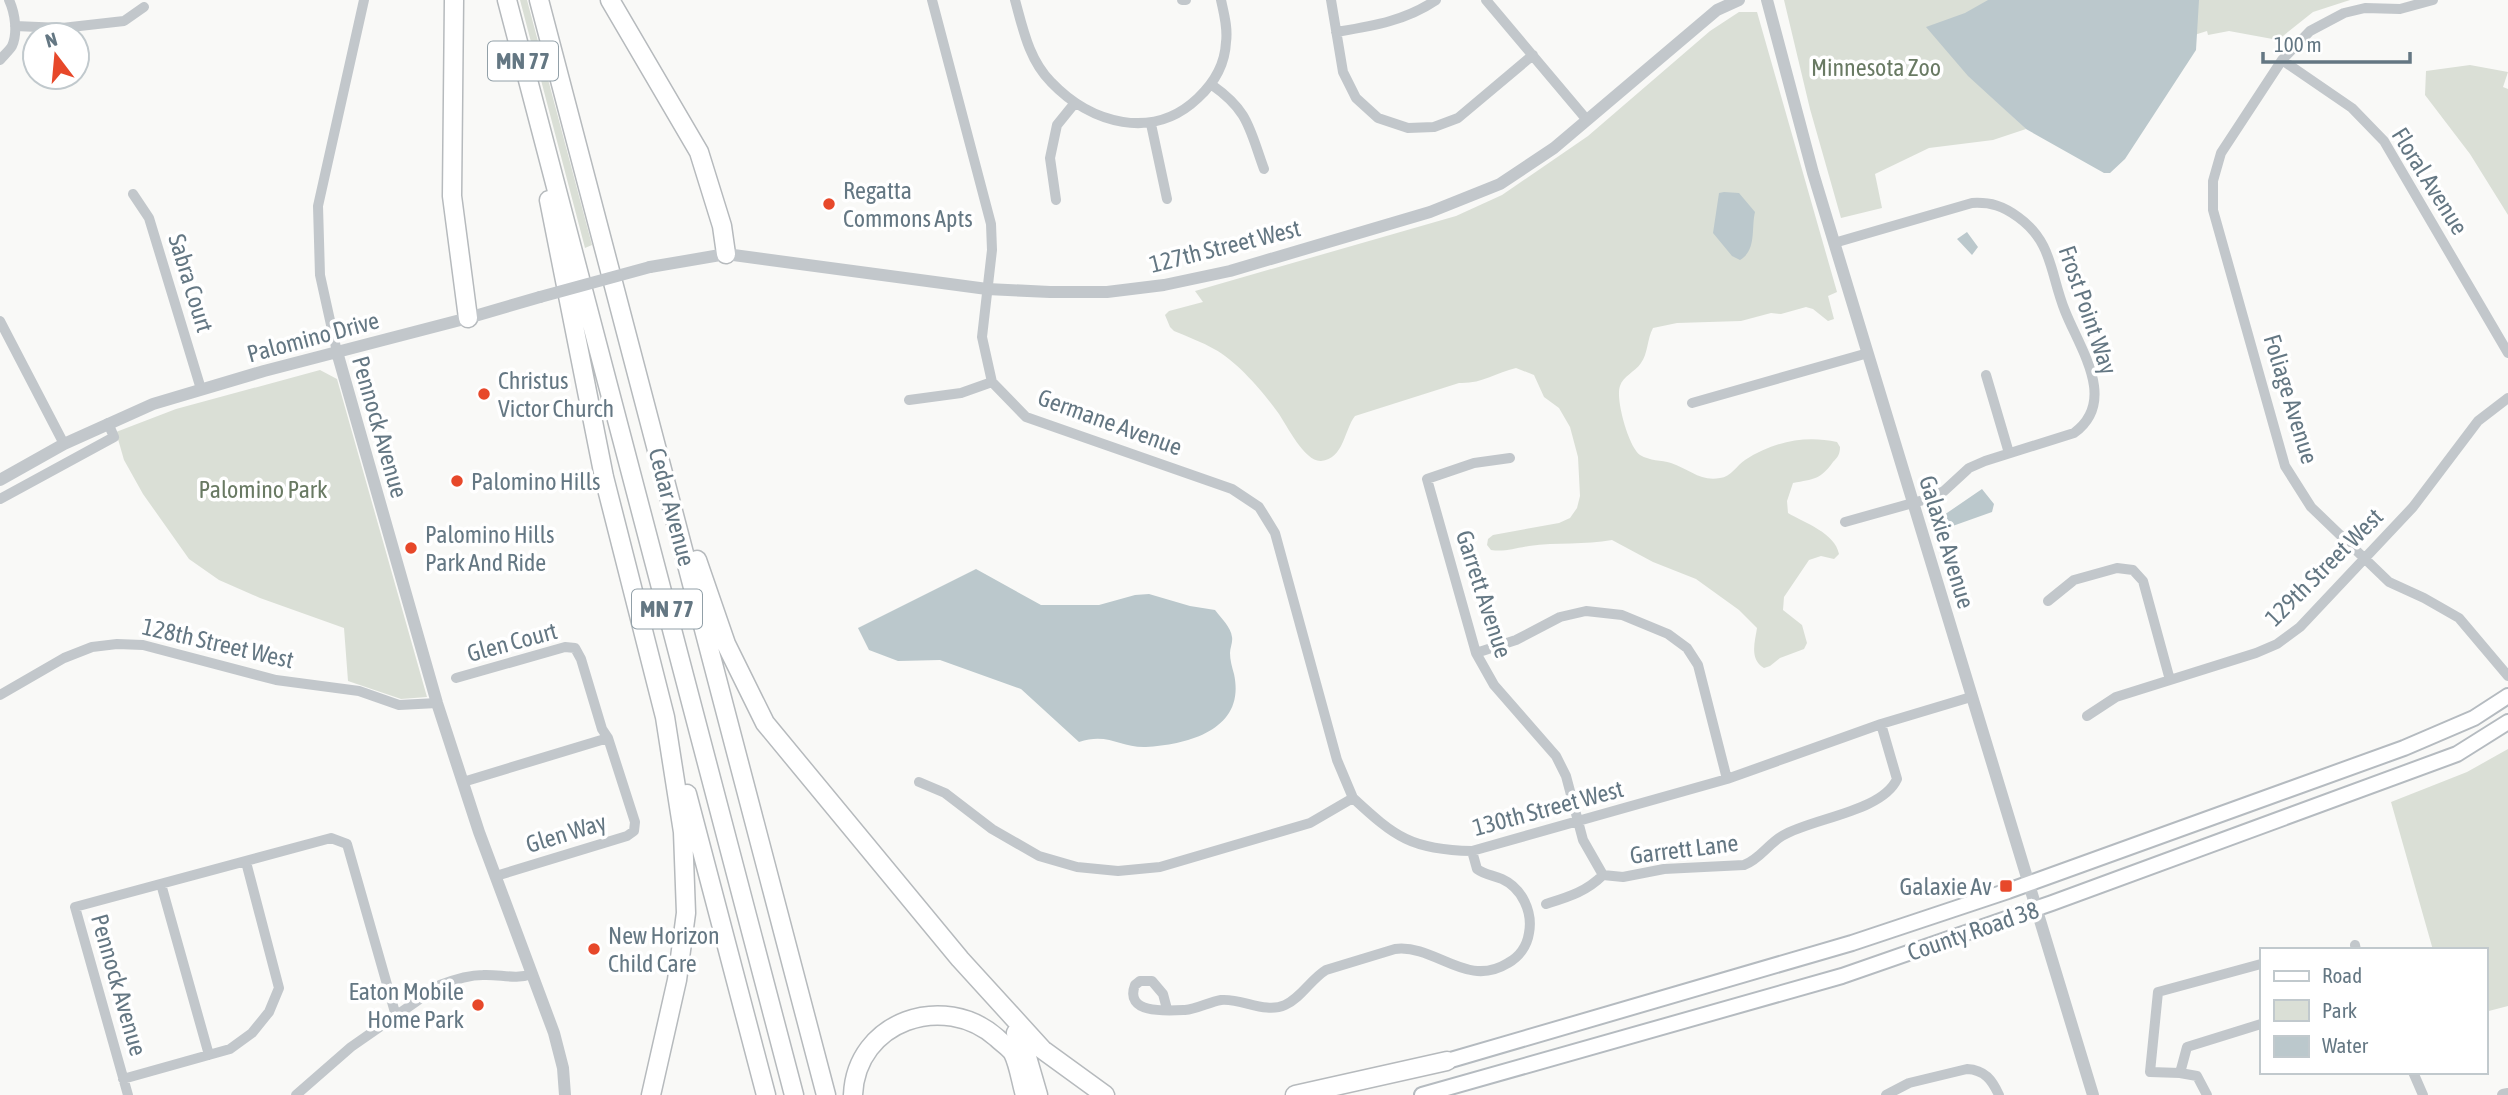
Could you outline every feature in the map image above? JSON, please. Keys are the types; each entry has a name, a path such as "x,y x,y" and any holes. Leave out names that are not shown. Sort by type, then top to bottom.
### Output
{"highway":[{"path":"454,0 452,196 468,318"},
{"name":"Cedar Avenue","path":"507,0 794,1095"},
{"name":"Cedar Avenue","path":"539,0 827,1095"},
{"path":"610,0 699,152 722,226 726,254"},
{"path":"539,123 552,221 586,392 604,477 664,717 683,832 686,912 677,980 651,1095"},
{"path":"656,446 726,644 765,723 960,959 1043,1050 1105,1095"},
{"path":"664,717 674,741 766,1095"},
{"path":"1002,1005 1027,1057 1038,1095"},
{"path":"853,1095 854,1080 862,1058 879,1038 896,1026 921,1016 945,1015 971,1020 987,1029 1013,1052 1025,1095"},
{"path":"1294,1095 1447,1061"}],"main road":[{"name":"County Road 38","path":"1328,1095 1852,943 2404,748 2474,718 2508,696"},
{"name":"County Road 38","path":"1422,1095 1842,976 2036,909 2456,754 2508,722"}],"street":[{"path":"0,60 12,46 15,26 9,0"},
{"name":"Pennock Avenue","path":"364,0 318,206 320,275 337,352 437,702 560,1053 565,1095"},
{"path":"909,400 961,393 992,382 982,337 992,250 990,224 932,0"},
{"path":"1015,0 1029,50 1049,81 1074,103 1113,121 1151,124 1185,111 1212,85 1222,65 1226,43 1226,23 1221,0"},
{"path":"1331,0 1343,72 1356,98 1378,118 1408,128 1434,127 1458,118 1533,55"},
{"path":"1336,32 1383,24 1408,16 1436,0"},
{"path":"1486,0 1587,120"},
{"name":"127th Street West","path":"650,267 726,254 987,289 1049,292 1107,292 1164,285 1230,271 1430,212 1500,184 1532,164 1587,120 1717,10 1739,0"},
{"name":"Galaxie Avenue","path":"1767,0 1813,173 2093,1095"},
{"name":"Foliage Avenue","path":"2433,0 2400,9 2365,8 2344,13 2310,31 2282,60 2221,153 2213,181 2213,210 2285,466 2311,507 2364,560 2389,582 2459,618 2508,676"},
{"path":"15,26 62,28 124,21 144,7"},
{"name":"Floral Avenue","path":"2282,60 2352,108 2384,141 2508,353"},
{"path":"1212,85 1232,99 1243,113 1264,169"},
{"path":"1056,200 1049,158 1057,125 1074,103"},
{"path":"1151,124 1167,199"},
{"name":"Sabra Court","path":"132,194 149,218 201,389"},
{"name":"Frost Point Way","path":"1835,243 1972,203 1996,204 2006,208 2032,227 2048,254 2064,310 2086,356 2095,403 2084,426 2074,433 1969,468 1944,491 1845,523"},
{"name":"Palomino Drive","path":"0,480 64,444 153,404 650,267"},
{"path":"0,321 64,444"},
{"path":"1692,403 1868,353"},
{"path":"1986,375 2008,453"},
{"name":"Germane Avenue","path":"992,382 1026,417 1231,489 1259,507 1275,533 1337,760 1353,798"},
{"name":"129th Street West","path":"2087,716 2116,697 2256,653 2277,644 2300,627 2413,508 2478,421 2508,398"},
{"path":"0,499 114,437 108,423"},
{"name":"Garrett Avenue","path":"1510,458 1474,463 1427,479 1475,653 1494,685 1556,756 1566,776 1577,823 1592,858 1603,875"},
{"path":"2048,601 2074,580 2117,568 2133,570 2143,581 2170,680"},
{"path":"1475,653 1517,640 1560,617 1586,611 1622,615 1668,634 1686,648 1698,665 1727,779"},
{"name":"128th Street West","path":"0,695 64,658 92,647 117,644 143,645 276,680 359,691 399,705 437,702"},
{"name":"Glen Court","path":"456,678 565,647 575,648 577,651"},
{"name":"Glen Way","path":"496,876 585,851 634,831 635,822 577,651"},
{"name":"130th Street West","path":"1353,798 1387,830 1418,845 1444,851 1472,851 1727,779 1881,724 1971,696"},
{"name":"Garrett Lane","path":"1603,875 1623,877 1664,869 1744,865 1754,861 1780,837 1867,804 1884,794 1897,779 1881,724"},
{"path":"463,782 608,738"},
{"path":"919,782 945,793 992,829 1039,856 1077,867 1118,871 1160,867 1310,823 1353,798"},
{"name":"Pennock Avenue","path":"128,1095 75,907 331,838 347,844 396,1016"},
{"path":"1167,1009 1186,1010 1222,1000 1277,1007 1292,1001 1326,970 1395,949 1416,950 1474,972 1486,972 1505,965 1520,954 1527,942 1530,931 1529,912 1522,897 1508,882 1477,869 1472,851"},
{"name":"Pennock Avenue","path":"123,1079 229,1049 252,1033 269,1012 279,988 246,862"},
{"path":"1546,904 1579,894 1592,887 1603,875"},
{"path":"161,884 209,1055"},
{"path":"2207,1095 2197,1076 2150,1072 2158,992 2260,964"},
{"path":"296,1095 351,1047 440,985 455,979 482,975 521,978 532,974"},
{"path":"2180,1073 2187,1047 2260,1024"},
{"path":"1885,1095 1909,1083 1975,1069 1988,1075 2000,1095"},
{"path":"2414,1074 2423,1095"}],"green space":[{"path":"520,0 527,0 592,245 585,248"},
{"name":"Minnesota Zoo","path":"1784,0 2350,0 2313,12 2278,40 2229,31 2208,35 2207,31 1993,98 2026,129 1993,140 1929,148 1875,174 1882,208 1841,218 1810,109"},
{"path":"1739,12 1757,12 1837,292 1828,296 1834,319 1828,321 1806,307 1741,321 1677,323 1653,328 1643,359 1620,386 1619,401 1628,434 1640,455 1671,463 1707,478 1724,477 1756,454 1789,442 1825,440 1837,442 1840,447 1837,457 1820,476 1793,483 1787,501 1788,513 1826,534 1839,554 1834,559 1821,556 1809,560 1784,597 1783,610 1802,625 1807,643 1804,649 1780,658 1764,668 1755,655 1757,628 1739,610 1696,579 1653,562 1612,540 1539,545 1501,551 1491,550 1487,545 1488,539 1493,535 1559,523 1570,518 1577,508 1580,496 1578,457 1570,427 1559,408 1544,397 1534,375 1516,368 1355,416 1339,450 1329,459 1321,461 1315,460 1303,450 1273,406 1241,369 1223,354 1174,331 1165,315 1169,311 1203,302 1195,291 1456,216 1502,195 1588,136 1710,31"},
{"path":"2470,65 2508,72 2503,87 2508,89 2508,215 2470,154 2425,95 2426,71"},
{"name":"Palomino Park","path":"320,370 337,379 427,697 401,699 348,681 344,628 260,598 219,580 189,559 143,494 124,460 116,432 176,409"},
{"path":"2508,749 2508,1006 2487,1011 2487,948 2432,948 2391,802 2467,772"}],"water":[{"path":"1988,0 2199,0 2196,50 2125,159 2110,173 2104,173 2026,129 1968,76 1926,27 1965,13"},
{"path":"1719,193 1739,193 1755,212 1751,245 1740,260 1732,256 1713,233"},
{"path":"1967,232 1978,247 1972,255 1957,239"},
{"path":"1982,489 1994,504 1992,512 1947,528 1944,515"},
{"path":"976,569 1041,605 1099,605 1149,594 1215,610 1228,626 1232,637 1230,656 1235,693 1232,708 1211,730 1180,742 1137,747 1106,739 1079,742 1021,689 940,660 898,661 869,650 858,628"}],"place":[{"name":"Regatta Commons Apts","path":"829,204"},
{"name":"Christus Victor Church","path":"484,394"},
{"name":"Palomino Hills","path":"457,481"},
{"name":"Palomino Hills Park And Ride","path":"411,548"},
{"name":"Galaxie Av","path":"2006,886"},
{"name":"New Horizon Child Care","path":"594,949"},
{"name":"Eaton Mobile Home Park","path":"478,1005"}]}
